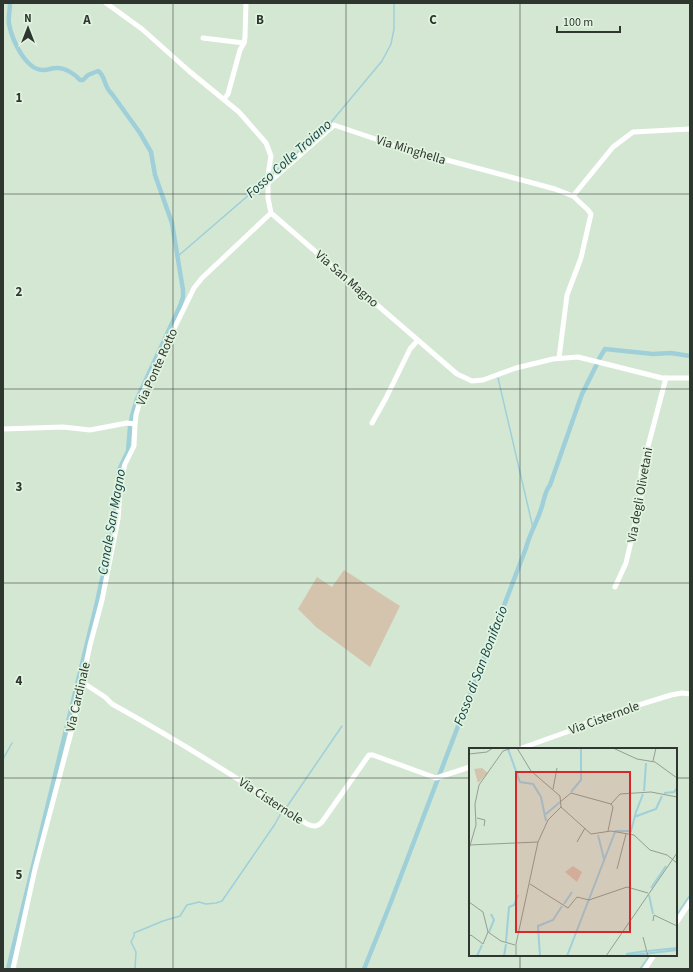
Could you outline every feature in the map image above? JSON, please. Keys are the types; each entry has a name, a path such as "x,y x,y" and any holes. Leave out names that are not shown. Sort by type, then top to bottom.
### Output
{"street":[{"path":"106,3 142,29 239,112 266,143 271,156 268,180 268,198 271,213"},
{"path":"224,99 228,94 240,50 244,43 246,3"},
{"path":"203,38 244,43"},
{"name":"Via Minghella","path":"268,180 334,125 402,148 555,189 573,196"},
{"path":"558,358 567,295 580,258 591,214 573,196 613,147 633,132 690,129"},
{"name":"Via San Magno","path":"271,213 457,374 472,381 483,380 516,368 558,358 578,357 666,378 690,378"},
{"name":"Via Ponte Rotto","path":"132,424 142,394 194,288 202,278 271,213"},
{"path":"372,423 410,349 418,340"},
{"name":"Via degli Olivetani","path":"615,587 626,563 641,498 641,472 666,378"},
{"path":"3,429 63,427 90,430 132,424"},
{"name":"Via Cardinale","path":"13,969 102,600 116,530 123,469 134,446 132,424"},
{"name":"Via Cisternole","path":"82,682 105,697 112,704 187,748 307,824 313,826 318,826 322,822 369,755 373,755 438,777 469,766"},
{"name":"Via Cisternole","path":"522,748 578,728 591,720 600,717 670,695 682,693 690,694"},
{"path":"677,922 690,902"},
{"path":"645,969 653,956"}],"shaded area":[{"path":"344,570 400,606 370,667 316,627 298,609 317,577 332,587"}],"waterway":[{"name":"Canale San Magno","path":"8,969 97,602 113,529 119,470 128,451 132,416 137,399 183,297 172,223 155,175 151,152 140,133 109,91 101,73 98,71 88,75 83,80 80,80 66,70 59,68 44,70 37,69 31,65 21,53 13,38 9,21 10,3"},
{"name":"Fosso Colle Troiano","path":"270,176 327,127 382,61 391,44 394,29 394,3"},
{"name":"Fosso Colle Troiano","path":"178,256 266,180"},
{"name":"Fosso di San Bonifacio","path":"599,359 605,349 653,354 671,353 690,356"},
{"name":"Fosso di San Bonifacio","path":"364,969 541,509 545,494 550,485 582,394 597,364"},
{"path":"498,378 533,528"},
{"path":"286,808 342,726"},
{"path":"3,759 12,743"},
{"path":"135,969 136,952 131,942 134,933 163,921 180,916 187,905 199,902 206,904 222,901 275,824 282,811"},
{"path":"677,914 690,895"},
{"path":"640,969 649,956"}]}
